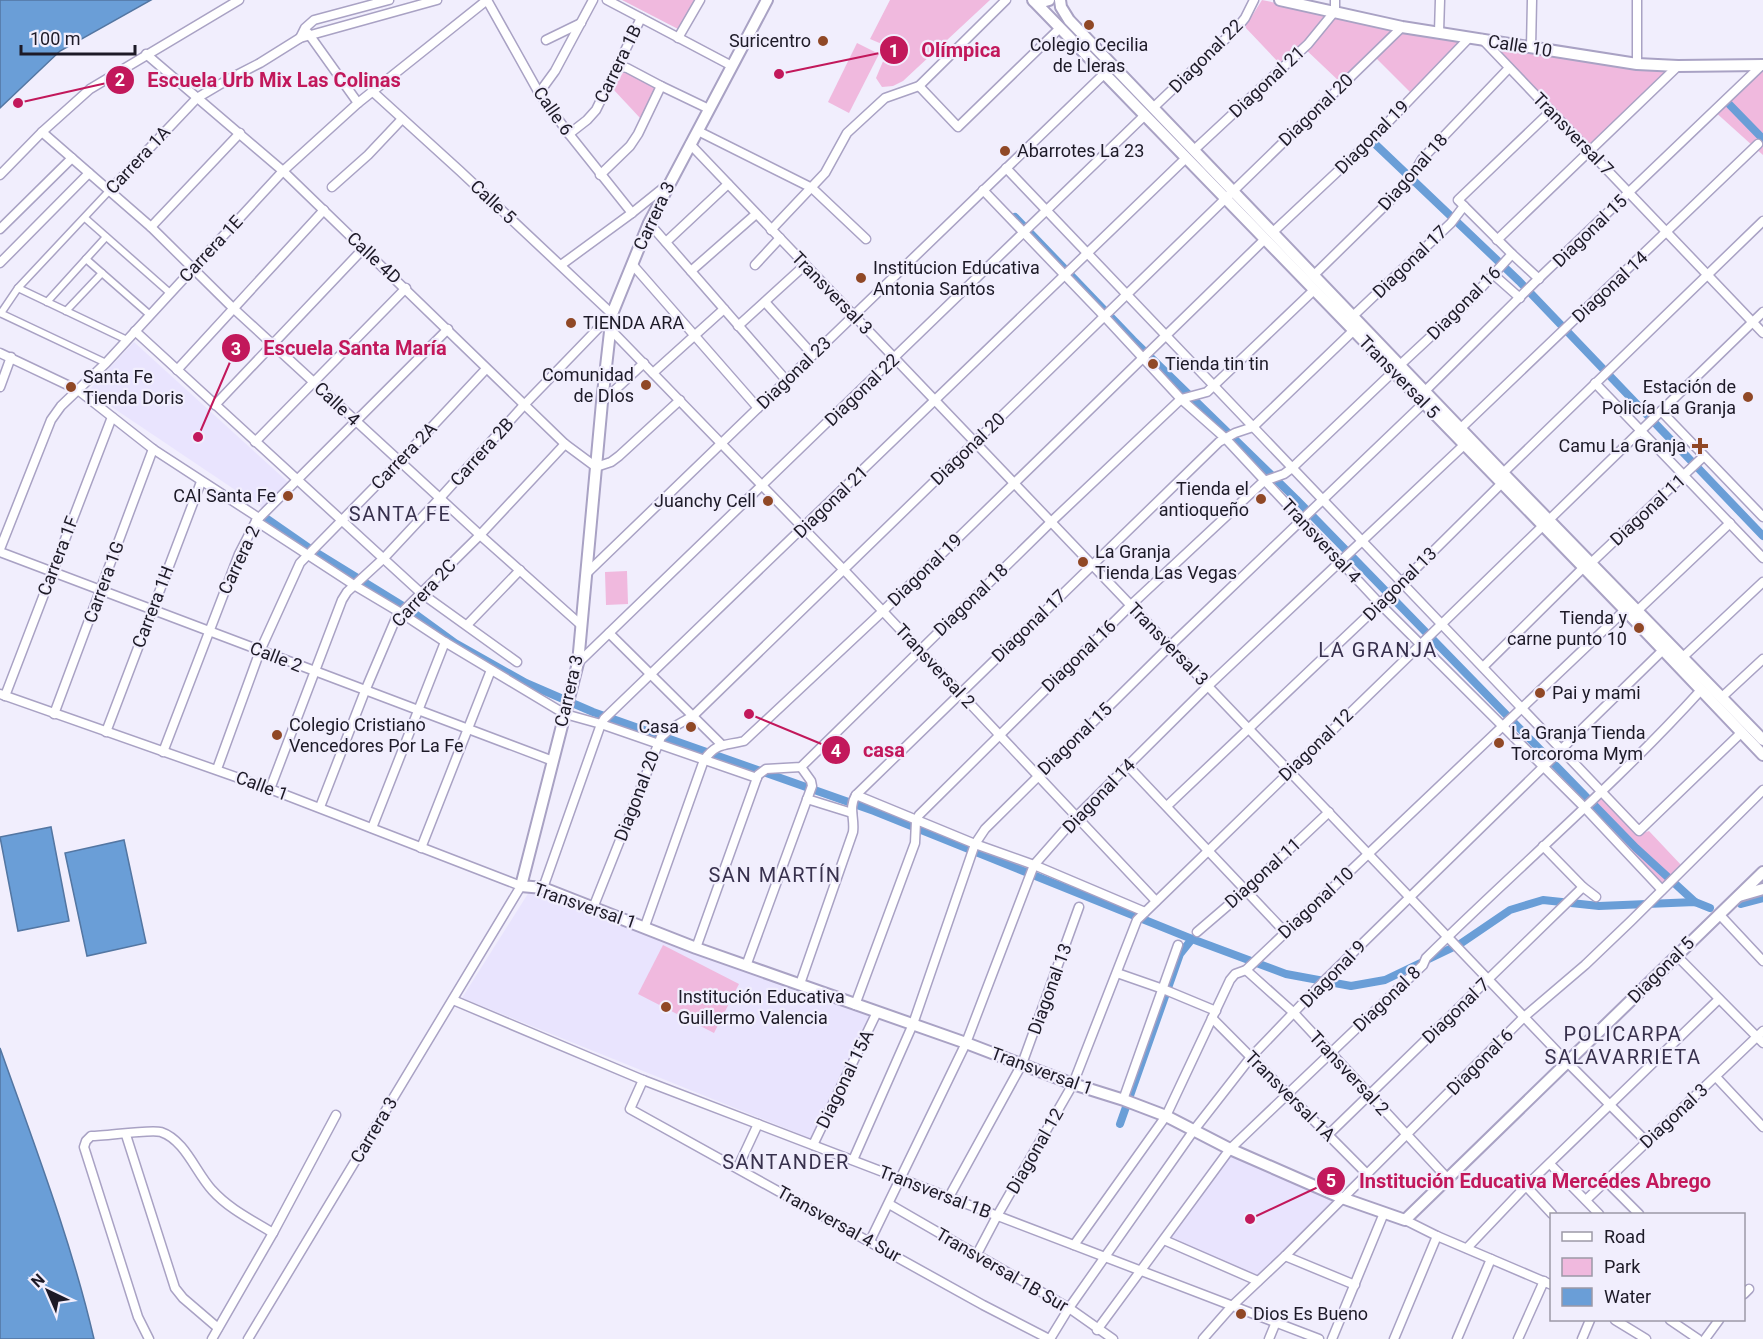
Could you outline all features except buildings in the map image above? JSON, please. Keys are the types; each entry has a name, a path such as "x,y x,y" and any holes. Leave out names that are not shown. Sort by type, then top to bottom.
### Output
{"street":[{"path":"0,175 42,132 90,89 239,0"},
{"path":"300,38 305,28 314,20 388,0"},
{"name":"Carrera 1A","path":"1,313 18,288 197,98 300,38 437,0"},
{"name":"Carrera 1E","path":"0,551 51,420 283,171 372,91 487,0"},
{"name":"Calle 6","path":"487,0 539,93 568,134 632,213"},
{"path":"539,93 548,84 593,0"},
{"path":"607,0 732,66"},
{"path":"678,38 700,0"},
{"name":"Carrera 3","path":"248,1339 521,886 578,663 612,314 649,223 767,0"},
{"path":"771,230 812,188 831,164 847,133 885,98 919,86 1006,0"},
{"path":"1034,0 1042,2 1049,0"},
{"name":"Transversal 5","path":"1034,0 1264,240 1354,330 1397,368"},
{"name":"Transversal 5","path":"1060,0 1061,7 1069,20 1353,316 1464,445 1502,479 1587,566 1637,611 1763,740"},
{"name":"Diagonal 22","path":"1154,107 1236,28 1245,18 1254,0"},
{"name":"Calle 10","path":"1280,0 1335,6 1402,27 1637,64 1762,65"},
{"path":"1439,32 1440,0"},
{"path":"1531,48 1532,0"},
{"path":"1637,0 1637,64"},
{"name":"Diagonal 21","path":"1194,150 1308,44 1335,6"},
{"name":"Carrera 1B","path":"568,134 596,110 641,18"},
{"path":"546,40 581,23"},
{"name":"Diagonal 20","path":"593,908 659,740 670,729 693,716 1402,27"},
{"path":"305,28 309,37 358,103"},
{"path":"919,86 958,127 1060,28"},
{"name":"Diagonal 19","path":"1273,232 1368,143 1469,38"},
{"name":"Transversal 7","path":"1482,39 1763,333"},
{"name":"Calle 4D","path":"146,54 283,171 565,444 596,467"},
{"name":"Diagonal 15","path":"853,1160 913,1024 975,846 985,829 1170,646 1320,504 1537,281 1762,65"},
{"path":"618,66 627,68 710,109"},
{"name":"Diagonal 16","path":"1497,240 1678,66"},
{"name":"Diagonal 18","path":"1314,275 1407,184 1422,159 1509,68"},
{"name":"Diagonal 23","path":"587,573 1104,74"},
{"path":"600,175 630,146 661,86"},
{"name":"Calle 5","path":"372,91 612,314"},
{"name":"Diagonal 17","path":"1353,316 1454,220 1461,203 1551,111"},
{"name":"Diagonal 22","path":"578,663 763,487 1144,116"},
{"path":"332,187 368,155 402,119"},
{"path":"698,131 812,188 866,239"},
{"name":"Calle 4","path":"42,132 151,227 233,308 581,625"},
{"path":"151,227 240,133"},
{"name":"Transversal 3","path":"690,144 1450,940 1647,1142"},
{"name":"Diagonal 14","path":"1460,429 1758,144"},
{"path":"0,229 72,158"},
{"name":"Diagonal 21","path":"603,722 1185,159"},
{"path":"1006,168 1165,336 1210,389 1253,427 1288,471 1320,504 1363,542 1398,585 1482,667 1559,751 1639,831 1742,732"},
{"path":"0,263 88,173"},
{"path":"561,265 670,182"},
{"path":"666,242 728,184"},
{"name":"Transversal 4","path":"983,190 1028,229 1065,274 1183,398 1229,436 1342,561 1665,887"},
{"name":"Diagonal 16","path":"917,824 919,815 1131,605 1267,480 1288,471 1470,300 1504,264 1512,254 1461,203"},
{"path":"177,370 324,210"},
{"path":"691,272 756,214"},
{"path":"85,218 170,293"},
{"name":"Diagonal 13","path":"1167,806 1382,602 1611,368 1763,221"},
{"path":"649,223 786,380"},
{"path":"47,302 106,237"},
{"path":"755,265 780,238"},
{"name":"Diagonal 19","path":"707,756 721,744 744,741 883,611 1264,240"},
{"path":"215,405 363,249"},
{"path":"1512,254 1537,281"},
{"path":"86,259 150,315"},
{"path":"632,264 758,408"},
{"path":"738,326 805,265"},
{"path":"66,311 102,273"},
{"path":"1494,275 1522,296"},
{"path":"18,288 127,340"},
{"path":"255,442 406,288"},
{"path":"1183,398 1210,389 1314,290"},
{"path":"765,303 813,355"},
{"path":"653,373 724,309"},
{"name":"Diagonal 12","path":"977,1254 1073,1084 1141,916 1763,312"},
{"path":"1,313 106,363"},
{"name":"Carrera 2B","path":"270,789 342,600 612,314"},
{"name":"Carrera 2","path":"163,752 239,554 259,518 448,330"},
{"name":"Transversal 2","path":"611,330 804,528 1156,901"},
{"name":"Diagonal 17","path":"853,804 959,693 1091,564 1229,436 1253,427 1354,330"},
{"path":"135,332 421,593 517,662"},
{"path":"0,353 78,390 153,449 259,518 307,554 402,612 445,642 565,712 659,740 757,776"},
{"path":"0,387 11,357"},
{"path":"602,402 644,363"},
{"name":"Carrera 2A","path":"217,769 260,651 291,581 307,554 400,461 486,369"},
{"path":"1597,382 1763,558"},
{"name":"Transversal 5","path":"1424,397 1460,429 1502,479"},
{"name":"Diagonal 18","path":"801,767 1051,522 1183,398"},
{"path":"596,467 611,462 619,456 680,400"},
{"path":"1658,414 1704,456 1763,517"},
{"name":"Carrera 1F","path":"2,695 112,417"},
{"name":"Carrera 2C","path":"320,807 392,626 402,612 480,535 565,444"},
{"name":"Diagonal 14","path":"870,1241 966,1043 1032,868 1077,816 1208,686 1464,445"},
{"name":"Carrera 1G","path":"54,714 153,449"},
{"name":"Diagonal 11","path":"1482,667 1704,456"},
{"name":"Carrera 1H","path":"106,732 201,482"},
{"path":"1637,611 1730,523"},
{"name":"Calle 2","path":"0,551 553,761"},
{"name":"Transversal 5","path":"1587,566 1624,610 1763,755"},
{"path":"467,625 520,570"},
{"path":"1683,657 1763,582"},
{"name":"Diagonal 10","path":"1074,1245 1166,1116 1230,980 1235,974 1249,967 1624,610"},
{"path":"609,633 721,744"},
{"path":"372,828 445,642"},
{"name":"Diagonal 9","path":"1049,1339 1194,1130 1251,1057 1326,979 1663,650"},
{"path":"1722,698 1763,659"},
{"path":"421,848 491,670"},
{"name":"Diagonal 8","path":"1097,1330 1230,1149 1450,940 1543,846 1654,742 1701,690"},
{"name":"Calle 1","path":"2,695 217,769 521,886"},
{"path":"543,888 603,722"},
{"path":"645,926 707,756"},
{"path":"1128,765 1285,932"},
{"path":"696,948 757,776 766,769 801,767 812,786 746,966"},
{"name":"Diagonal 6","path":"1203,1339 1232,1306 1285,1257 1524,1017 1585,965 1763,790"},
{"path":"808,798 853,804 917,824 1032,868 1141,916"},
{"path":"800,984 854,832 853,804"},
{"name":"Diagonal 11","path":"1197,932 1246,890 1329,812"},
{"path":"855,1005 915,843 917,824"},
{"path":"1543,846 1583,887 1596,897"},
{"name":"Diagonal 5","path":"1405,1220 1449,1180 1763,872"},
{"name":"Transversal 1","path":"521,886 543,888 645,926 696,948 1166,1116 1230,1149 1342,1198 1405,1220 1548,1283"},
{"name":"Diagonal 7","path":"1329,1134 1583,887"},
{"path":"1761,955 1728,905 1763,889"},
{"name":"Diagonal 13","path":"949,1197 1022,1064 1079,907"},
{"path":"1127,1102 1178,945"},
{"path":"1676,955 1719,999 1761,1037"},
{"name":"Transversal 2","path":"1249,967 1449,1180"},
{"path":"1117,973 1182,997 1214,1014"},
{"name":"Transversal 1B","path":"453,999 643,1080 1319,1339"},
{"path":"1467,1248 1526,1186 1719,999"},
{"name":"Diagonal 15A","path":"813,1145 877,1012"},
{"name":"Transversal 1A","path":"1214,1014 1251,1057 1367,1174"},
{"name":"Diagonal 3","path":"1586,1200 1761,1037"},
{"path":"1716,1077 1763,1127"},
{"name":"Transversal 4 Sur","path":"643,1080 630,1109 983,1305 1049,1339"},
{"path":"212,1339 273,1233 336,1115"},
{"path":"738,1167 758,1124"},
{"path":"149,1339 138,1317 84,1147 86,1141 91,1137 153,1131 174,1139 212,1190 236,1210 273,1233"},
{"path":"126,1134 175,1288 218,1329"},
{"path":"1550,1164 1597,1213"},
{"path":"1606,1181 1637,1213"},
{"path":"1526,1186 1550,1213"},
{"name":"Transversal 1B Sur","path":"889,1204 1069,1308 1097,1330 1113,1339"},
{"path":"1332,1339 1384,1213"},
{"path":"1394,1339 1437,1236"},
{"path":"1164,1240 1258,1281"},
{"path":"1285,1257 1355,1285"},
{"path":"1457,1339 1491,1259"},
{"path":"1518,1339 1548,1283"},
{"path":"1582,1339 1590,1321"},
{"path":"1621,1321 1643,1338"},
{"path":"1671,1321 1698,1339"},
{"path":"1705,1339 1718,1321"},
{"path":"1269,1339 1276,1322"}],"shaded area":[{"path":"134,342 289,483 265,510 88,391"},
{"name":"Institución Educativa Guillermo Valencia","path":"529,892 872,1017 812,1139 462,998"},
{"path":"1230,1149 1342,1198 1258,1281 1164,1240"}],"green space":[{"path":"622,0 697,0 680,30"},
{"path":"890,0 990,0 903,81 893,86 882,87 876,78 889,47 870,39"},
{"path":"1262,0 1395,28 1341,83 1302,46 1281,65 1245,27"},
{"path":"1403,28 1465,39 1411,93 1374,56"},
{"path":"1482,39 1678,66 1590,152"},
{"path":"857,43 879,54 849,113 828,102"},
{"path":"1763,65 1763,155 1713,110"},
{"path":"624,71 655,88 641,119 613,89"},
{"path":"627,571 628,604 606,605 605,572"},
{"path":"1604,799 1640,834 1649,831 1682,866 1662,886 1590,813 1591,806 1597,800"},
{"path":"663,945 739,984 714,1033 638,994"}],"water":[{"path":"0,0 151,0 60,51 0,108"},
{"path":"51,827 69,921 18,931 0,837"},
{"path":"124,840 146,943 87,956 65,853"},
{"path":"0,1048 63,1229 94,1339 0,1339"}],"waterway":[{"path":"1726,101 1763,139"},
{"path":"1374,143 1519,281 1763,536"},
{"path":"1015,217 1133,340 1296,499 1636,848 1695,902"},
{"path":"263,516 312,550 411,611 455,643 526,683 593,712 874,811 1192,939 1286,974 1351,986 1385,980 1460,944 1510,910 1543,900 1599,906 1695,902 1710,908"},
{"path":"1741,904 1763,898"},
{"path":"1120,1124 1180,954 1192,939"}],"place":[{"name":"Colegio Cecilia de Lleras","path":"1089,25"},
{"name":"Suricentro","path":"823,41"},
{"name":"Olímpica","path":"779,74"},
{"name":"Escuela Urb Mix Las Colinas","path":"18,103"},
{"name":"Abarrotes La 23","path":"1005,151"},
{"name":"Institucion Educativa Antonia Santos","path":"861,278"},
{"name":"TIENDA ARA","path":"571,323"},
{"name":"Tienda tin tin","path":"1153,364"},
{"name":"Comunidad de DIos","path":"646,385"},
{"name":"Santa Fe Tienda Doris","path":"71,387"},
{"name":"Estación de Policía La Granja","path":"1748,397"},
{"name":"Escuela Santa María","path":"198,437"},
{"name":"Camu La Granja","path":"1700,446"},
{"name":"CAI Santa Fe","path":"288,496"},
{"name":"Tienda el antioqueño","path":"1261,499"},
{"name":"Juanchy Cell","path":"768,501"},
{"name":"La Granja Tienda Las Vegas","path":"1083,562"},
{"name":"Tienda y carne punto 10","path":"1639,628"},
{"name":"Pai y mami","path":"1540,693"},
{"name":"casa","path":"749,714"},
{"name":"Casa","path":"691,727"},
{"name":"Colegio Cristiano Vencedores Por La Fe","path":"277,735"},
{"name":"La Granja Tienda Torcoroma Mym","path":"1499,743"},
{"name":"Institución Educativa Guillermo Valencia","path":"666,1007"},
{"name":"Institución Educativa Mercédes Abrego","path":"1250,1219"},
{"name":"Dios Es Bueno","path":"1241,1314"}],"district":[{"name":"SANTA FE","path":"400,514"},
{"name":"LA GRANJA","path":"1378,650"},
{"name":"SAN MARTÍN","path":"775,875"},
{"name":"POLICARPA SALAVARRIETA","path":"1623,1046"},
{"name":"SANTANDER","path":"786,1162"}]}
